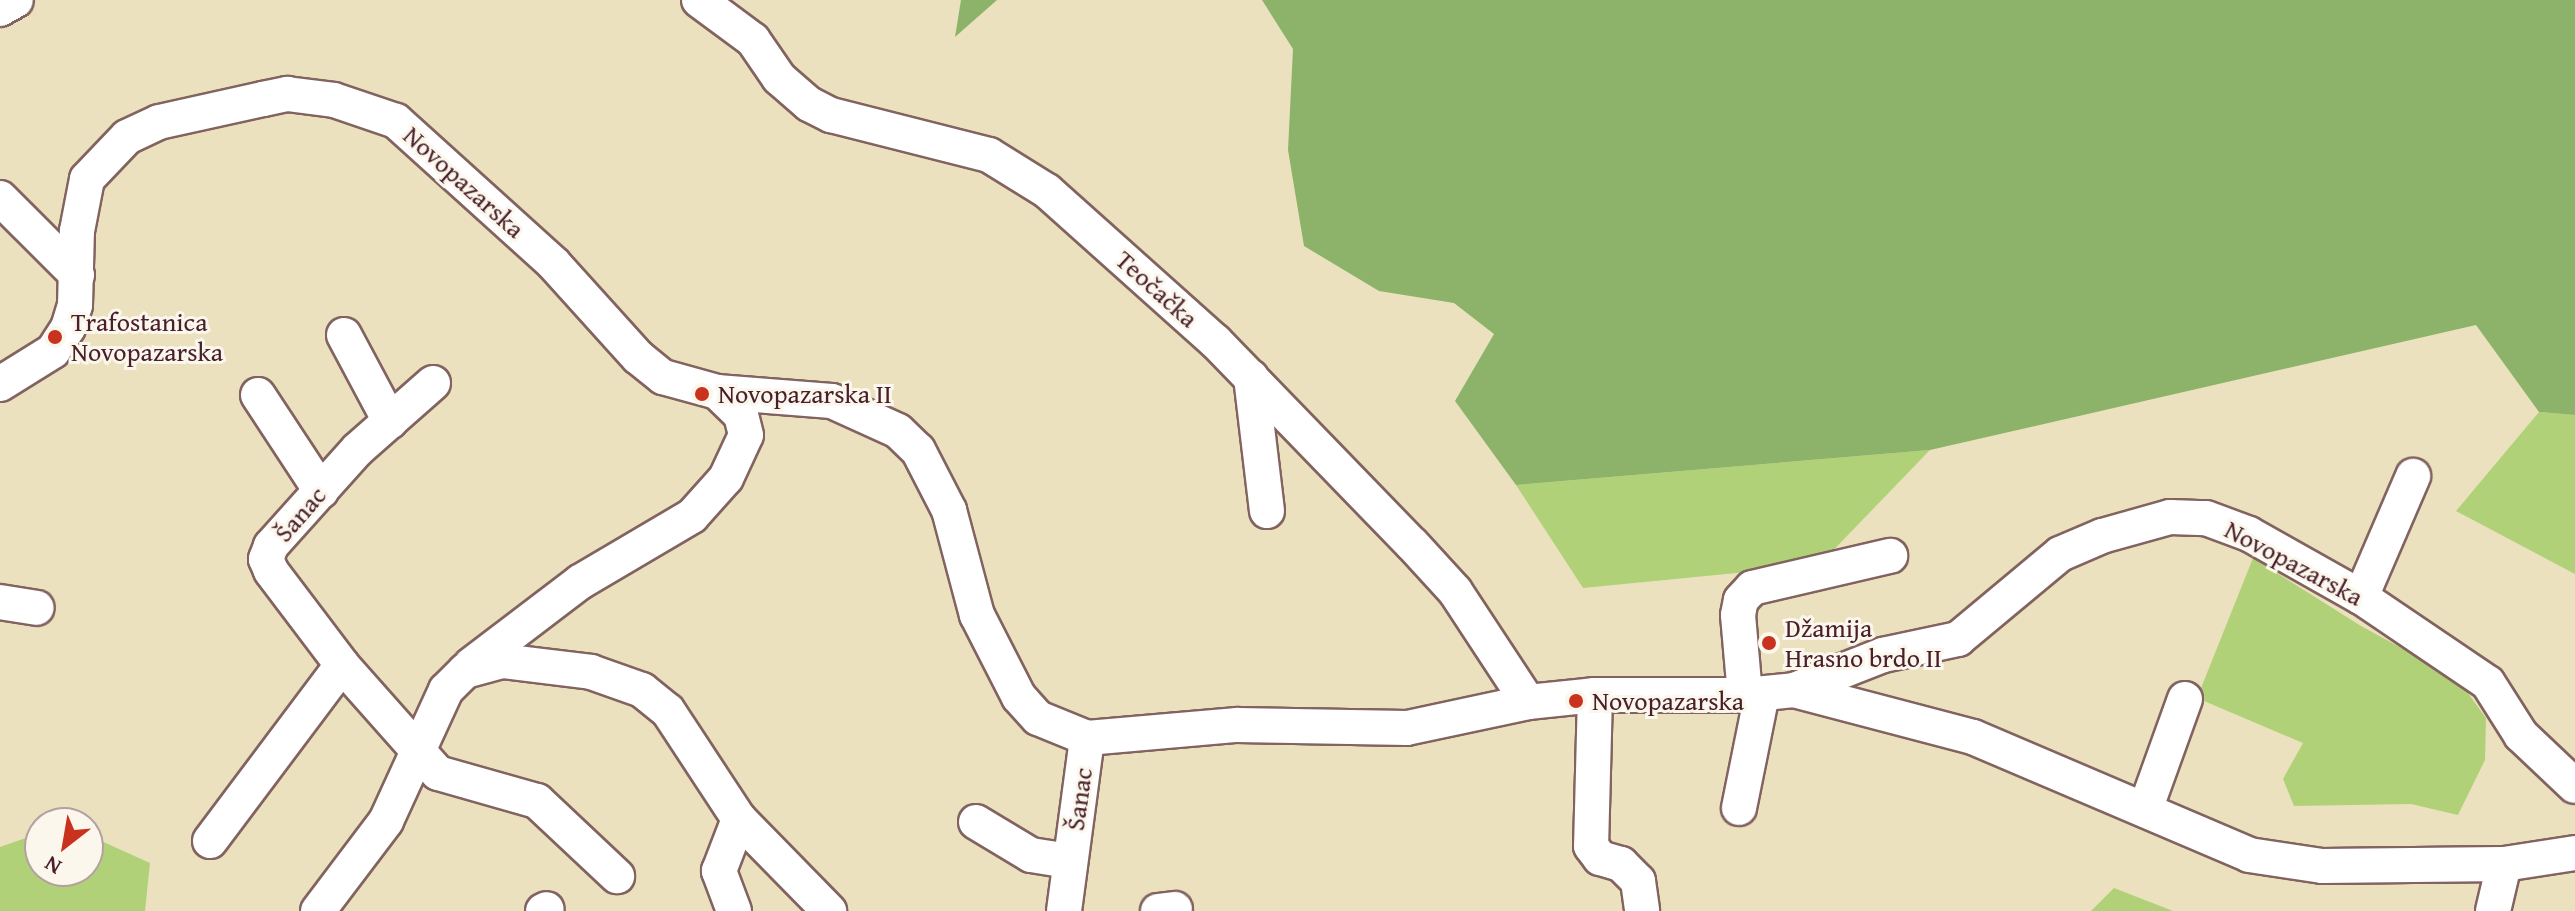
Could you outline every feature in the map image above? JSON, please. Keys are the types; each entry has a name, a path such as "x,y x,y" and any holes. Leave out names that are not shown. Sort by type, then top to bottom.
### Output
{"street":[{"path":"0,9 16,0"},
{"name":"Teočačka","path":"699,0 753,40 779,78 809,104 831,115 976,151 1019,169 1251,377 1455,591 1528,702"},
{"name":"Novopazarska","path":"0,384 53,351 75,305 77,231 87,179 127,137 159,122 287,94 334,100 396,121 563,273 638,357 663,377 717,392 832,401 898,431 918,450 949,510 977,615 1019,697 1038,718 1087,738 1237,725 1407,728 1528,702 1595,695 1767,693 1973,737 2249,855 2322,866 2504,864 2575,853"},
{"path":"0,198 77,275"},
{"path":"344,335 390,421"},
{"path":"1251,377 1267,511"},
{"name":"Šanac","path":"433,383 390,421 321,491 271,546 266,559 342,665 420,754 454,780 537,801 617,876"},
{"path":"318,911 386,821 420,754 435,709 465,671 580,582 692,516 726,478 746,435 741,415 717,392"},
{"path":"258,395 321,491"},
{"path":"2361,597 2413,476"},
{"name":"Novopazarska","path":"1767,693 1883,655 1958,639 2060,554 2170,517 2206,518 2249,534 2361,597 2488,683 2521,735 2575,786"},
{"path":"1739,808 1767,693 1738,615 1741,600 1752,588 1890,556"},
{"path":"0,602 37,608"},
{"path":"465,671 502,661 549,666 591,672 642,690 668,711 739,819 829,911"},
{"path":"210,841 342,665"},
{"path":"1595,695 1593,853 1621,864 1638,881 1642,911"},
{"path":"2145,810 2185,699"},
{"name":"Šanac","path":"1064,911 1087,738"},
{"path":"734,911 719,871 739,819"},
{"name":"Šanac","path":"976,822 1031,855 1070,861"},
{"path":"2493,911 2504,864"}],"green space":[{"path":"961,0 997,0 955,37"},
{"path":"1262,0 2575,0 2575,415 2539,412 2476,325 1930,450 1516,485 1455,401 1494,334 1454,303 1379,291 1304,246 1288,150 1293,49"},
{"path":"2539,412 2575,415 2575,574 2456,511"},
{"path":"1930,450 1819,565 1583,588 1516,485"},
{"path":"2253,558 2361,626 2457,678 2486,718 2485,760 2458,815 2411,804 2294,806 2283,779 2303,743 2197,698"},
{"path":"24,839 24,887 104,887 104,842 150,863 145,911 0,911 0,847"},
{"path":"2114,888 2173,911 2091,911"}],"place":[{"name":"Trafostanica Novopazarska","path":"55,337"},
{"name":"Novopazarska II","path":"702,394"},
{"name":"Džamija Hrasno brdo II","path":"1769,643"},
{"name":"Novopazarska","path":"1576,701"}]}
